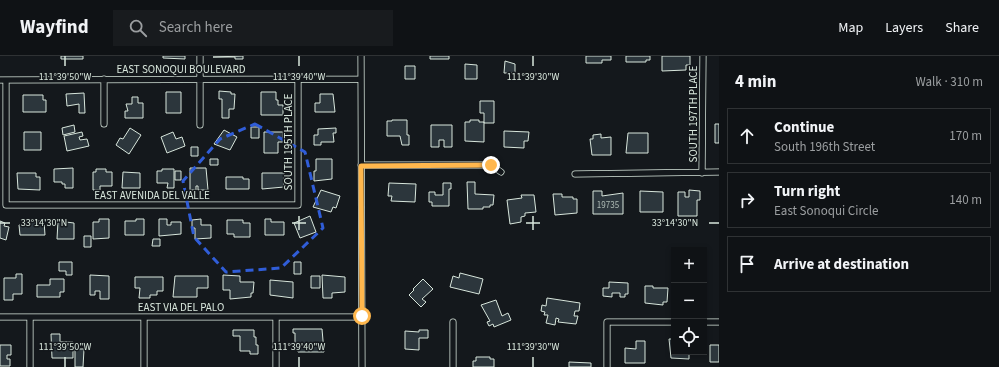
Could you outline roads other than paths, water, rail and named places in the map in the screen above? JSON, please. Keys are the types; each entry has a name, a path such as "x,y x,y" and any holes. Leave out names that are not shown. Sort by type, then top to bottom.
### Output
{"street":[{"path":"200,56 200,125"},
{"path":"361,56 362,367"},
{"name":"SOUTH 197TH PLACE","path":"702,173 703,56"},
{"path":"104,79 104,124"},
{"name":"SOUTH 195TH PLACE","path":"298,79 298,205"},
{"name":"EAST SONOQUI BOULEVARD","path":"3,80 361,80"},
{"name":"EAST AVENIDA DEL VALLE","path":"3,80 6,205 298,205"},
{"path":"361,166 491,165 501,172"},
{"path":"575,174 719,172"},
{"name":"EAST VIA DEL PALO","path":"0,317 362,316"},
{"path":"30,317 30,367"},
{"path":"144,317 144,367"},
{"path":"276,317 276,367"},
{"path":"453,322 453,367"},
{"path":"607,367 607,322 671,322"},
{"path":"707,322 719,322"}]}
